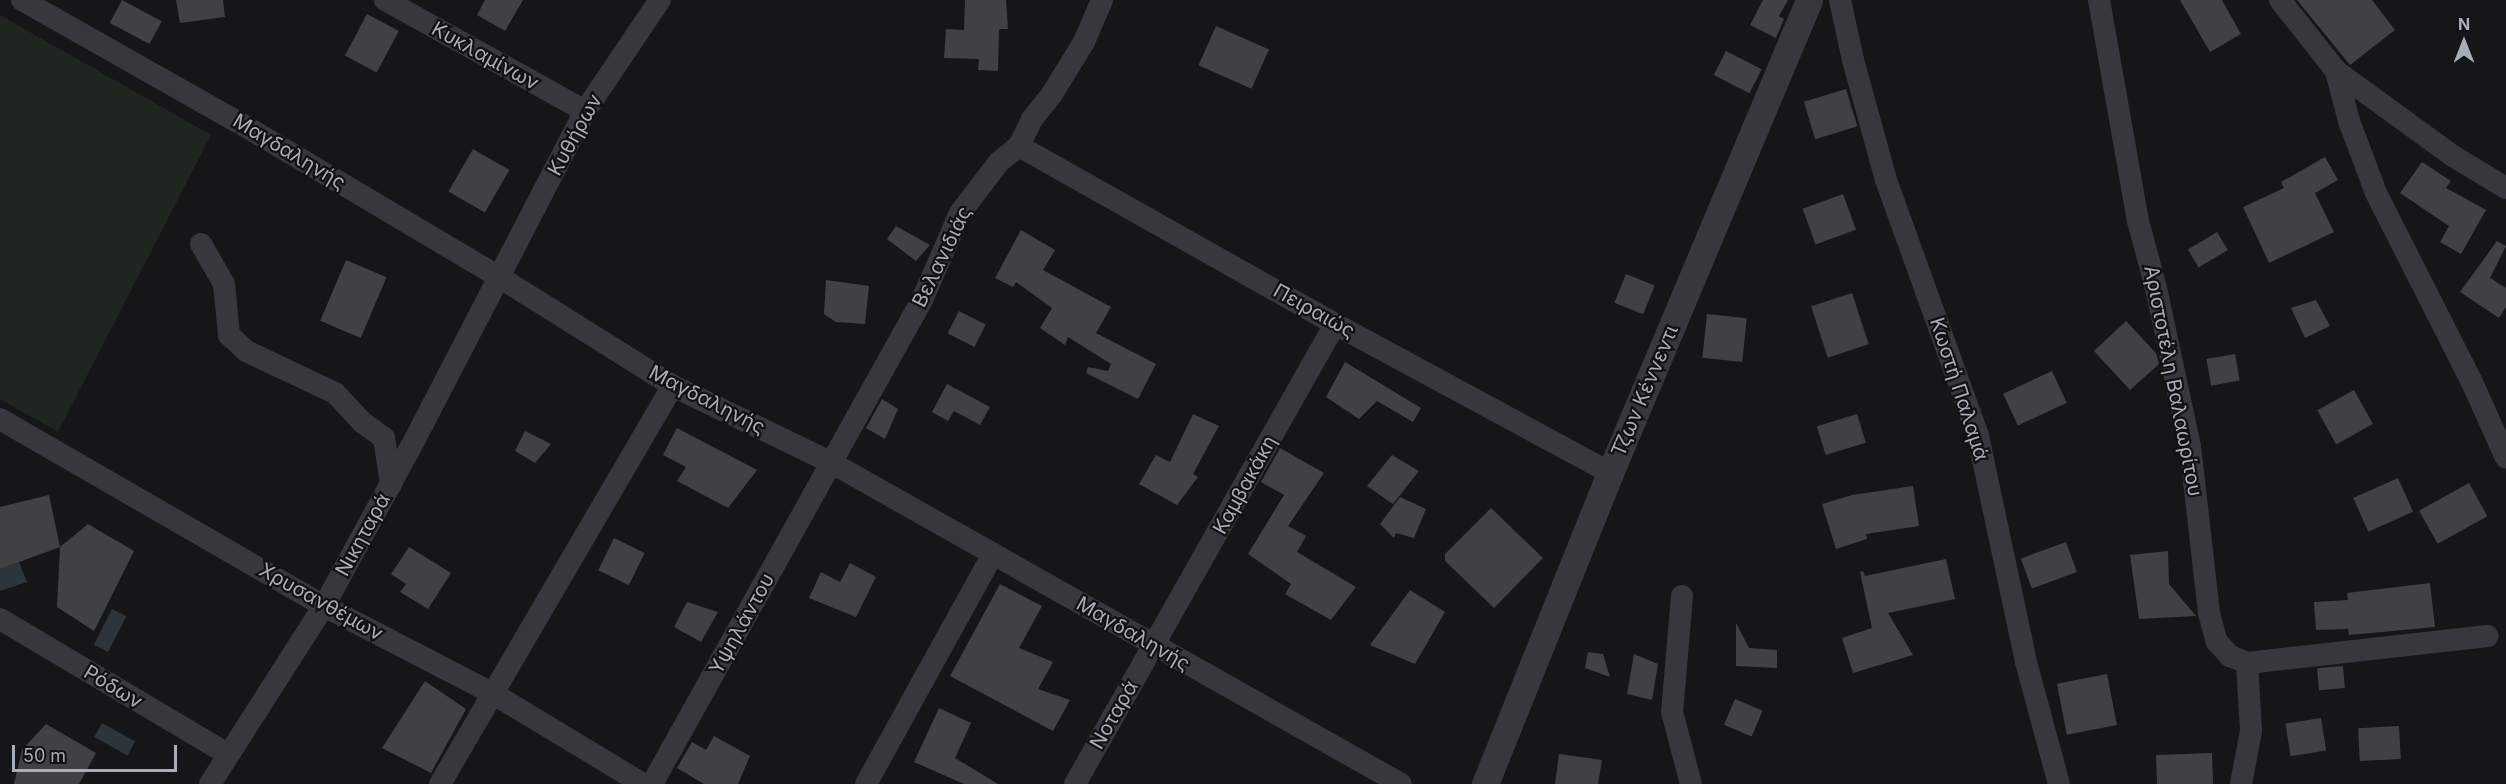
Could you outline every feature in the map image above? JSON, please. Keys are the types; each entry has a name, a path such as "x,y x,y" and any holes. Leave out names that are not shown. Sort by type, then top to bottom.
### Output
{"street":[{"name":"Μαγδαληνής","path":"22,0 243,125 501,278 673,386 832,463 1401,784"},
{"name":"Κυκλαμίνων","path":"385,0 585,111"},
{"name":"Κυθήρων","path":"501,278 585,111 660,0"},
{"name":"Βελανιδιάς","path":"832,463 922,300 960,213 999,162 1019,146 1032,118 1052,94 1084,42 1102,0"},
{"name":"Τζων Κέννεντι","path":"1485,784 1610,473 1809,0"},
{"name":"Κωστή Παλαμά","path":"1840,0 1853,60 1886,180 1978,436 2026,662 2059,784"},
{"name":"Αριστοτέλη Βαλαωρίτου","path":"2099,0 2138,221 2156,288 2190,446 2209,613 2217,642 2230,656 2247,663"},
{"path":"2280,0 2336,71 2453,156 2506,188"},
{"path":"2336,71 2349,121 2376,194 2471,380 2506,458"},
{"name":"Πειραιώς","path":"1019,146 1335,324 1610,473"},
{"path":"201,244 224,284 229,334 246,351 335,393 362,422 384,438 391,484"},
{"name":"Νικηταρά","path":"210,784 227,754 324,606 501,278"},
{"name":"Καμβακάκη","path":"1154,646 1335,324"},
{"path":"440,784 673,386"},
{"name":"Χρυσανθέμων","path":"0,419 324,606 492,693 643,784"},
{"name":"Υψηλάντου","path":"652,784 832,463"},
{"path":"866,784 993,554"},
{"path":"1682,597 1672,712 1691,784"},
{"name":"Ρόδων","path":"0,619 227,754"},
{"path":"2241,784 2251,731 2247,663 2487,636"},
{"name":"Νοταρά","path":"1075,784 1154,646"}],"shaded area":[{"path":"0,15 211,135 58,432 0,399"},
{"path":"19,562 27,582 0,591 0,569"},
{"path":"112,609 126,616 108,652 94,645"},
{"path":"102,723 135,741 127,755 94,737"}],"building":[{"path":"122,0 162,21 150,44 110,23"},
{"path":"176,0 223,0 225,17 180,23"},
{"path":"485,0 523,0 505,31 477,15"},
{"path":"965,0 1006,0 1008,29 999,29 998,71 978,70 979,59 944,58 946,29 964,30"},
{"path":"1763,0 1788,0 1779,16 1784,19 1776,38 1750,25"},
{"path":"2180,0 2222,0 2241,34 2210,52"},
{"path":"2297,0 2372,0 2395,30 2350,65"},
{"path":"367,14 399,31 377,72 345,55"},
{"path":"1216,26 1269,50 1251,89 1199,65"},
{"path":"1726,51 1762,69 1749,93 1714,75"},
{"path":"1846,89 1857,126 1815,139 1804,102"},
{"path":"473,149 509,170 485,212 448,191"},
{"path":"2325,157 2338,180 2315,193 2334,232 2269,263 2243,207 2284,188 2281,182"},
{"path":"2422,162 2451,181 2446,188 2486,210 2461,254 2440,242 2449,226 2400,193"},
{"path":"1843,194 1856,230 1816,244 1803,209"},
{"path":"896,226 930,245 916,261 887,239"},
{"path":"1021,230 1055,250 1043,270 1111,307 1096,333 1156,364 1138,399 1086,373 1088,367 1108,371 1111,364 1068,337 1065,345 1040,328 1052,308 1016,282 1013,287 995,278"},
{"path":"2217,232 2228,250 2199,268 2188,250"},
{"path":"2497,241 2506,246 2490,278 2506,288 2506,307 2499,318 2460,292"},
{"path":"346,260 387,277 361,338 320,321"},
{"path":"1626,274 1655,286 1643,314 1614,303"},
{"path":"826,280 869,286 865,324 836,322 824,314"},
{"path":"1852,293 1869,344 1828,358 1811,306"},
{"path":"2316,300 2330,326 2305,338 2291,308"},
{"path":"959,311 986,325 974,347 948,333"},
{"path":"1707,314 1747,318 1742,362 1702,358"},
{"path":"2126,321 2156,353 2159,364 2130,390 2094,351"},
{"path":"2235,354 2240,381 2211,386 2206,359"},
{"path":"1345,362 1421,408 1413,422 1377,401 1359,419 1326,397"},
{"path":"2052,371 2067,403 2018,426 2003,394"},
{"path":"947,384 990,407 980,425 954,411 948,421 932,412"},
{"path":"2354,390 2373,424 2336,444 2317,410"},
{"path":"882,399 898,409 885,439 866,428"},
{"path":"1193,414 1219,426 1193,474 1198,477 1177,505 1139,484 1156,455 1170,462"},
{"path":"1857,414 1866,443 1826,455 1817,426"},
{"path":"677,428 757,470 728,508 677,481 686,467 663,455"},
{"path":"525,431 551,444 535,463 515,451"},
{"path":"1280,448 1324,473 1288,526 1306,536 1297,552 1356,587 1331,620 1285,594 1291,584 1248,554 1284,495 1261,482"},
{"path":"1392,455 1419,471 1393,504 1367,486"},
{"path":"2398,478 2413,512 2368,532 2353,498"},
{"path":"2469,483 2487,516 2438,544 2419,511"},
{"path":"1913,486 1919,526 1866,534 1867,539 1836,549 1822,504 1852,495"},
{"path":"49,495 60,547 0,569 0,507"},
{"path":"1400,497 1426,509 1414,538 1396,533 1394,538 1380,524"},
{"path":"1491,508 1543,558 1494,608 1445,561 1445,554"},
{"path":"88,524 134,551 94,631 57,607 60,547"},
{"path":"614,538 645,553 629,585 598,570"},
{"path":"2066,542 2077,572 2032,588 2021,558"},
{"path":"409,547 451,573 428,609 400,592 406,584 391,574"},
{"path":"2168,551 2169,584 2196,616 2139,619 2130,555"},
{"path":"1946,559 1955,599 1888,613 1913,655 1853,673 1842,638 1872,628 1860,572 1863,571 1865,576"},
{"path":"850,563 876,577 856,617 809,598 821,572 840,582"},
{"path":"2430,583 2435,627 2349,635 2348,629 2316,630 2314,602 2348,600 2347,593"},
{"path":"1000,584 1042,606 1019,648 1053,662 1038,689 1070,700 1053,731 950,676"},
{"path":"1410,590 1445,612 1415,664 1370,645"},
{"path":"687,602 718,612 701,642 674,627"},
{"path":"1736,623 1749,648 1777,650 1777,668 1736,666"},
{"path":"1588,652 1603,654 1610,677 1585,668"},
{"path":"1634,654 1658,664 1652,700 1627,694"},
{"path":"2343,666 2345,688 2319,690 2317,668"},
{"path":"2107,674 2117,725 2067,735 2057,684"},
{"path":"425,681 466,709 431,773 382,748"},
{"path":"1735,699 1763,711 1752,736 1724,725"},
{"path":"939,708 971,723 955,758 998,784 964,784 914,762"},
{"path":"2321,718 2326,751 2291,756 2285,724"},
{"path":"46,724 96,753 79,784 14,784 22,750"},
{"path":"2399,726 2401,759 2360,761 2358,728"},
{"path":"714,736 750,756 738,784 704,784 677,768 692,742 706,750"},
{"path":"2212,753 2213,784 2157,784 2156,755"},
{"path":"1559,754 1602,760 1598,784 1555,784"}]}
